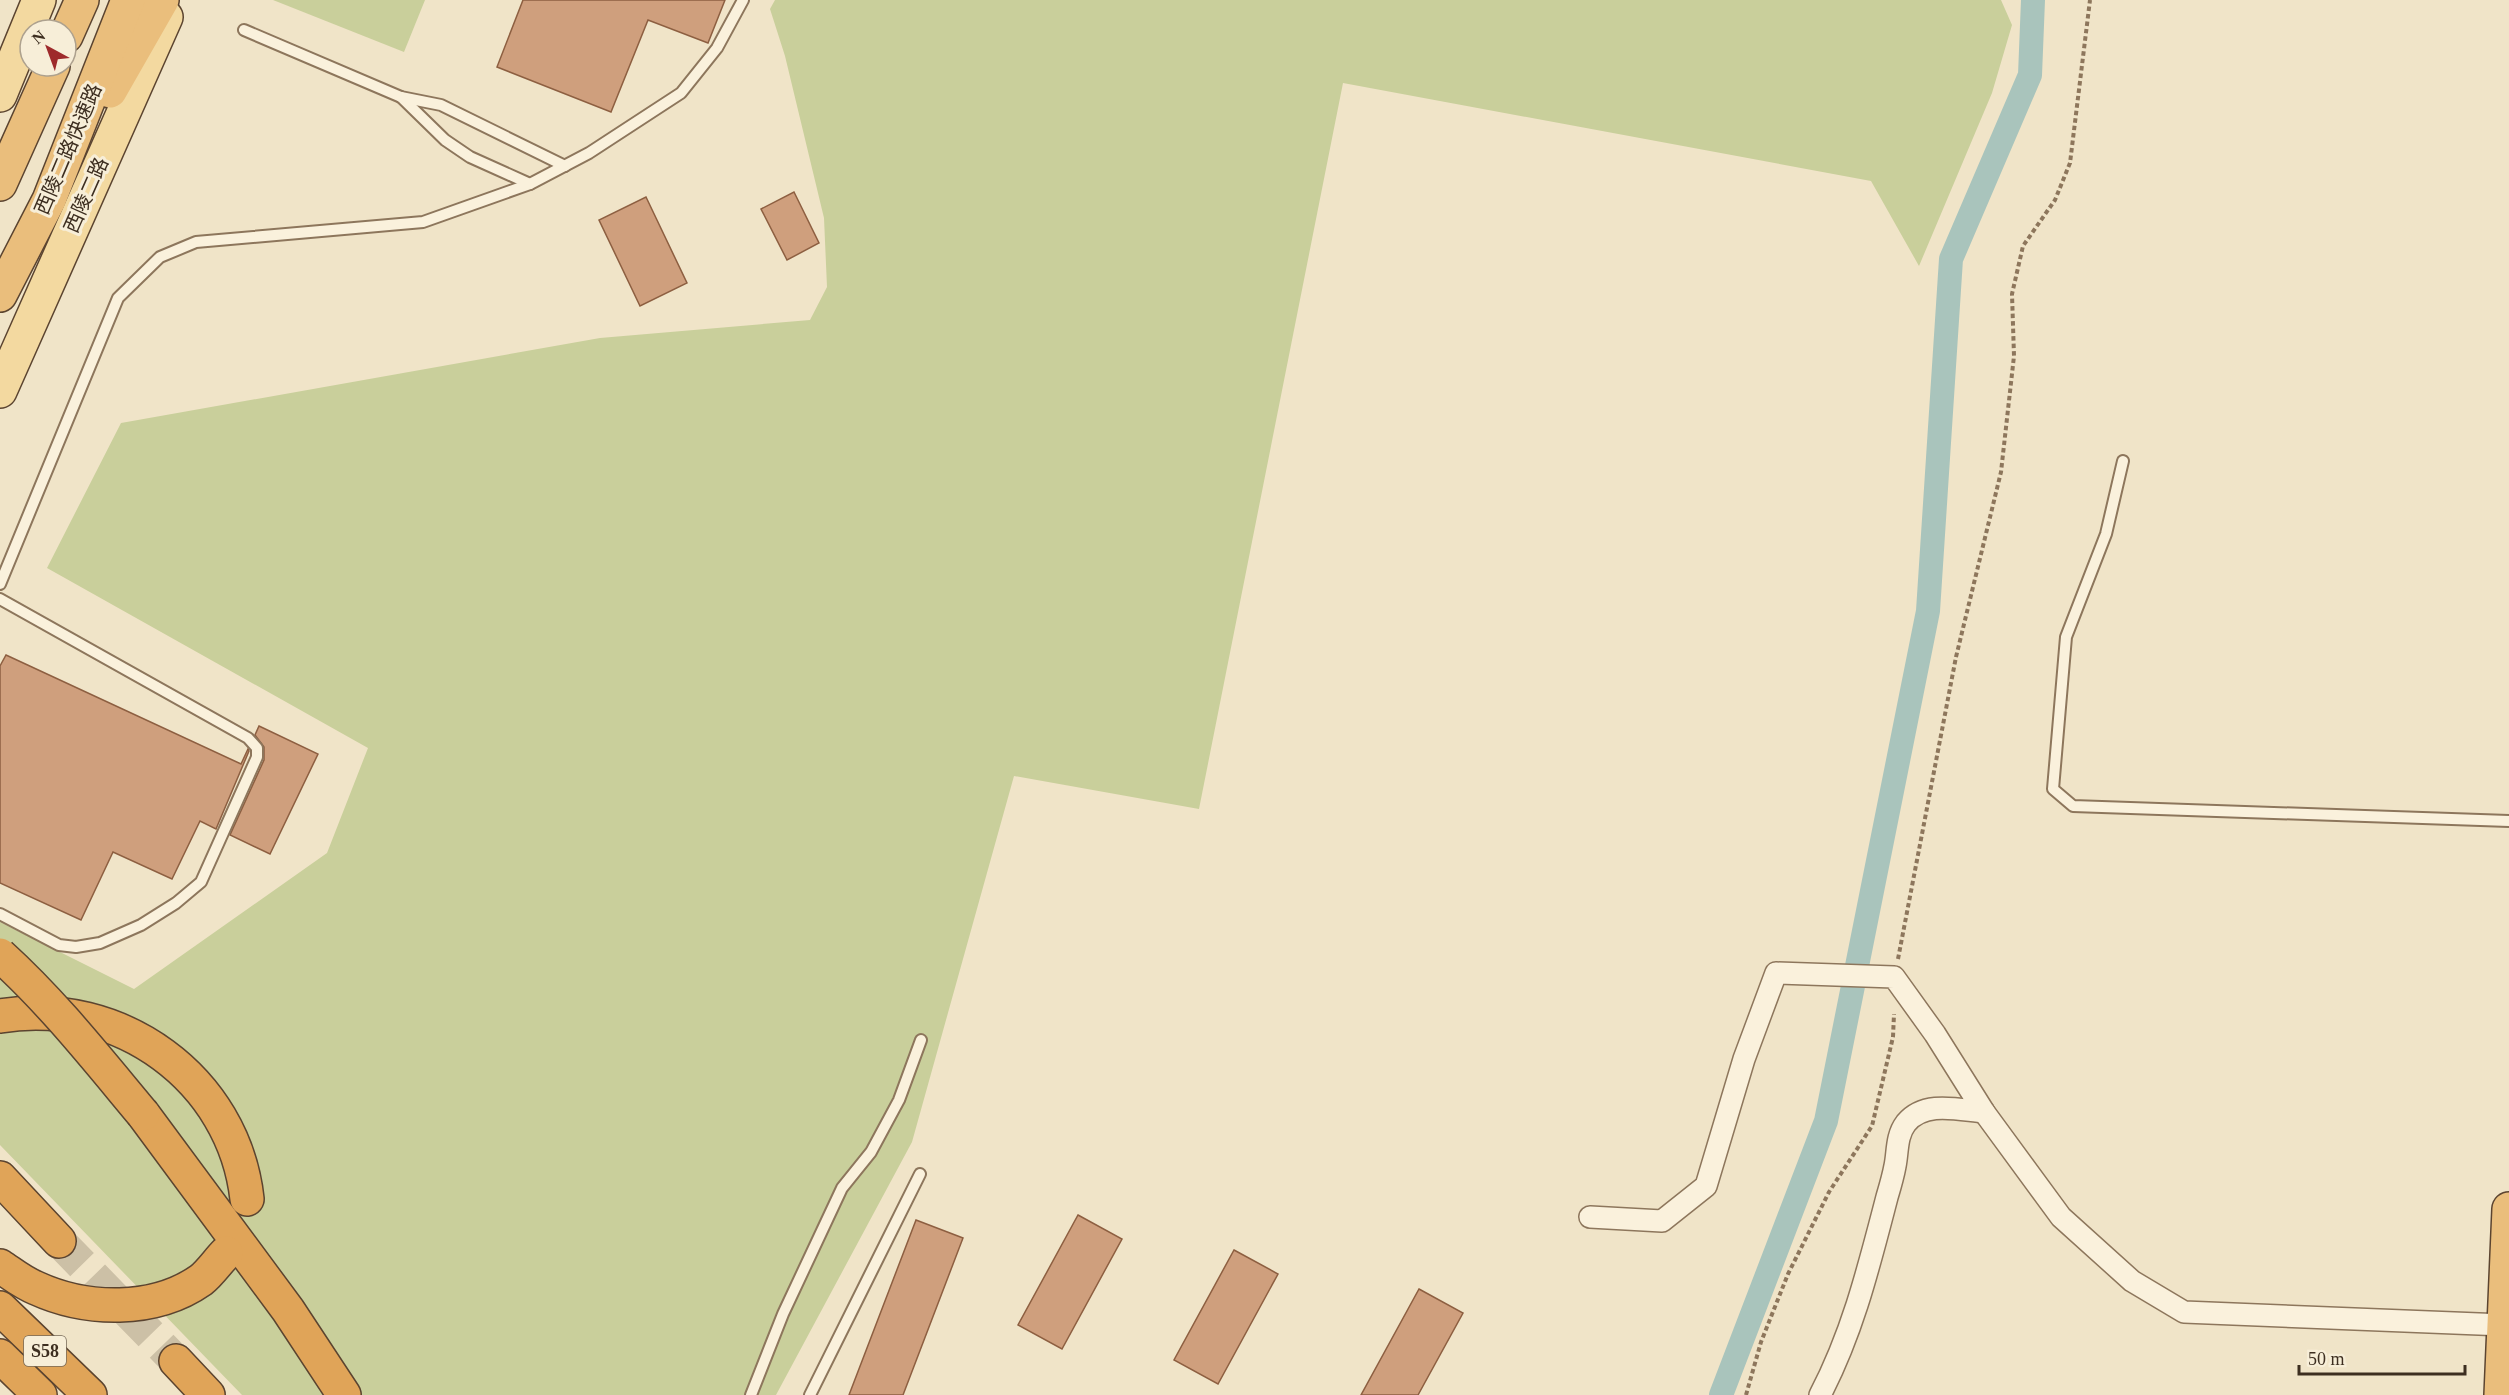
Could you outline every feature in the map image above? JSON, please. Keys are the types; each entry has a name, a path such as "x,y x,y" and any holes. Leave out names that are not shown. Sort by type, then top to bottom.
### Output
{"highway":[{"path":"74,18 82,0"},
{"name":"西陵二路快速路","path":"0,294 49,200 128,0"},
{"path":"49,200 162,0"},
{"path":"0,184 48,78"},
{"path":"0,955 26,978 82,1040 143,1114 282,1300 344,1395"},
{"path":"0,1016 38,1014 81,1018 114,1028 149,1044 178,1065 204,1093 230,1132 244,1174 247,1199"},
{"path":"0,1178 59,1241"},
{"path":"2501,1395 2509,1209"},
{"path":"0,1266 36,1288 90,1305 141,1303 177,1293 202,1279 226,1253"},
{"name":"S58","path":"0,1308 90,1395"},
{"name":"S58","path":"0,1356 40,1395"},
{"path":"176,1361 208,1395"}],"main road":[{"path":"0,95 39,0"},
{"name":"西陵二路","path":"0,391 174,0"}],"street":[{"path":"1590,1217 1662,1221 1706,1186 1744,1059 1776,972 1894,977 1935,1034 1984,1112 2061,1217 2132,1281 2184,1312 2504,1325"},
{"path":"1820,1395 1845,1344 1858,1306 1896,1164 1899,1136 1907,1122 1923,1111 1941,1108 1984,1112"}],"lane":[{"path":"0,584 118,298 160,257 196,242 423,222 530,184 630,128 681,93 717,48 743,0"},
{"path":"244,30 401,97 441,105 565,166"},
{"path":"401,97 445,140 470,157 530,184"},
{"path":"2123,461 2106,534 2066,637 2053,789 2073,806 2509,821"},
{"path":"7,569 5,589 17,609"},
{"path":"0,599 248,738 257,748 257,757 201,882 176,903 141,925 100,943 76,947 59,945 0,914"},
{"path":"0,612 17,609"},
{"path":"750,1395 783,1314 842,1188 871,1152 899,1100 921,1040"},
{"path":"810,1395 920,1174"}],"path":[{"path":"1746,1395 1761,1342 1788,1274 1829,1192 1872,1126 1893,1037 1894,977 1956,657 2001,472 2014,356 2012,294 2023,246 2055,200 2070,163 2090,0"}],"green space":[{"path":"273,0 425,0 404,52"},
{"path":"775,0 2001,0 2012,25 1992,93 1919,266 1871,181 1343,83 1199,809 1014,776 912,1142 776,1395 242,1395 0,1145 0,922 134,989 327,853 368,748 47,568 121,423 600,338 810,320 827,287 824,218 785,56 770,9"}],"building":[{"path":"523,0 725,0 708,43 648,20 611,112 497,67"},
{"path":"794,192 819,243 787,260 761,209"},
{"path":"646,197 687,283 640,306 599,220"},
{"path":"6,655 241,764 248,749 216,829 200,821 172,879 113,852 81,920 0,883 0,666"},
{"path":"259,726 318,754 270,854 230,835 264,760 264,747 255,735"},
{"path":"1078,1215 1122,1239 1062,1349 1018,1325"},
{"path":"916,1220 963,1238 903,1395 849,1395"},
{"path":"1234,1250 1278,1274 1218,1384 1174,1360"},
{"path":"1419,1289 1463,1313 1418,1395 1361,1395"}],"waterway":[{"path":"1721,1395 1826,1121 1928,611 1951,259 2030,75 2033,0"}],"tunnel":[{"path":"59,1241 176,1361"}]}
